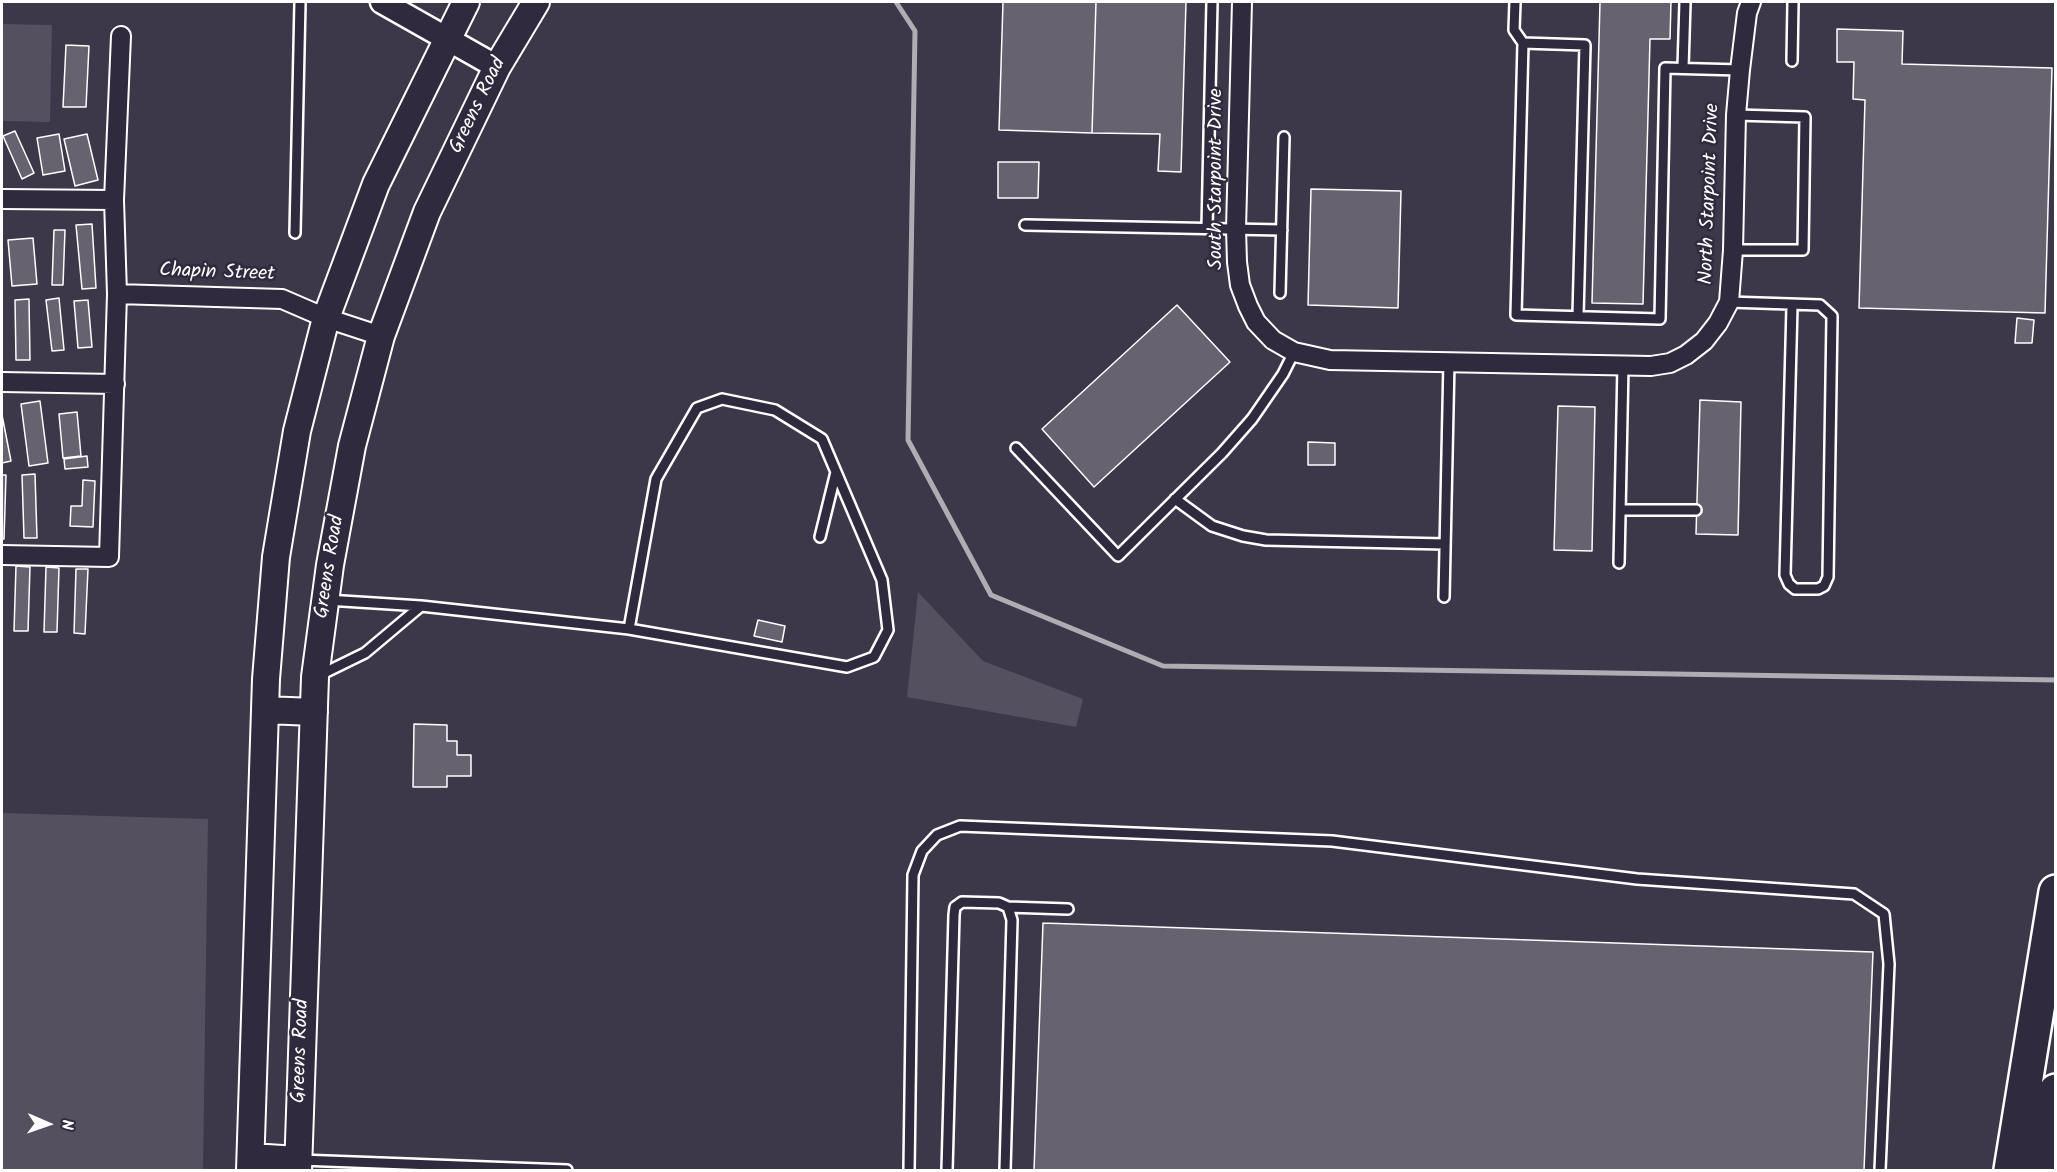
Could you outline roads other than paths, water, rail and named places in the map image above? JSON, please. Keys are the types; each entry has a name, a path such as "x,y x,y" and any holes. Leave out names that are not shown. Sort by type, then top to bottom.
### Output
{"highway":[{"path":"2011,1170 2055,892"},
{"path":"2043,1170 2055,1090"}],"main road":[{"path":"298,1165 250,1164 265,710 276,557 297,431 326,318 376,184 466,2"},
{"name":"Greens Road","path":"298,1165 315,677 330,565 352,446 381,336 427,212 497,67 536,2"},
{"path":"265,710 314,712"}],"street":[{"path":"382,2 497,67"},
{"name":"South Starpoint Drive","path":"1242,2 1236,229 1240,285 1256,322 1273,340 1294,352 1330,360 1491,362"},
{"name":"North Starpoint Drive","path":"1491,362 1651,366 1670,363 1686,355 1704,341 1729,302 1733,250 1736,115 1747,13 1751,2"},
{"path":"2,555 109,557 117,294 114,200 121,36"},
{"path":"2,199 114,200"},
{"name":"Chapin Street","path":"117,294 282,299 326,318 381,336"},
{"path":"2,382 115,384"}],"lane":[{"path":"295,233 300,2"},
{"path":"1207,228 1212,2"},
{"path":"1515,2 1514,30 1523,43 1516,315 1660,319 1665,68 1740,70"},
{"path":"1683,68 1685,2"},
{"path":"1792,61 1793,2"},
{"path":"1523,43 1585,45 1578,316"},
{"path":"1733,250 1803,250 1805,117 1736,115"},
{"path":"1280,293 1284,137"},
{"path":"1025,225 1282,230"},
{"path":"1729,302 1820,306 1832,316 1828,577 1824,586 1818,589 1795,589 1789,584 1785,575 1792,306"},
{"path":"1016,448 1118,556 1222,453 1252,419 1283,374 1294,352"},
{"path":"1444,597 1449,362"},
{"path":"1619,563 1623,365"},
{"path":"325,600 422,606 629,629 847,667 874,657 888,630 882,580 822,439 775,410 722,399 697,408 656,479 629,629"},
{"path":"820,537 836,472"},
{"path":"1175,499 1212,526 1242,536 1266,540 1445,544"},
{"path":"1620,510 1696,510"},
{"path":"315,677 365,653 422,606"},
{"path":"909,1170 913,875 922,851 937,835 960,826 1332,841 1637,879 1854,894 1884,914 1889,964 1880,1170"},
{"path":"947,1170 956,907 962,902 999,903 1008,907 1068,909"},
{"path":"1005,1170 1012,920 1008,907"},
{"path":"298,1165 567,1170"}],"waterway":[{"path":"896,2 915,31 908,440 991,595 1163,666 2056,680"}]}
